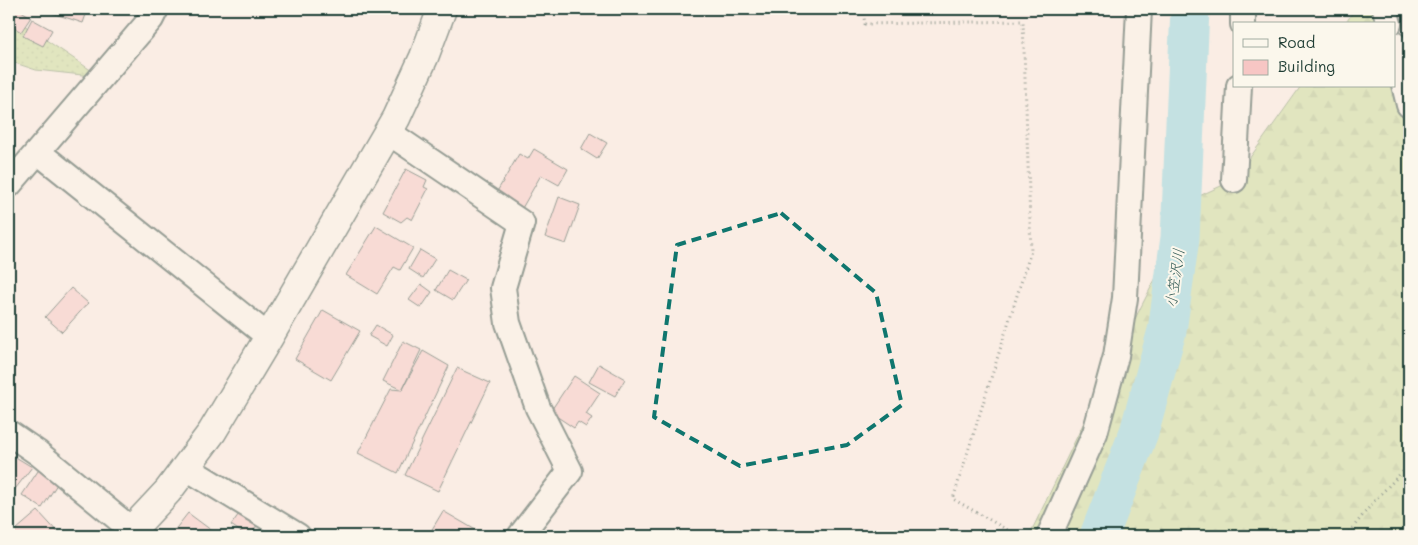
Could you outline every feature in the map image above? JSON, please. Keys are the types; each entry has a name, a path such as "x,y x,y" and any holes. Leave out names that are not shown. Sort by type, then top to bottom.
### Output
{"street":[{"path":"9,185 151,19 156,9"},
{"path":"9,433 38,453 129,533 168,491 212,432 269,337 388,132 424,57 442,9"},
{"path":"1049,536 1095,433 1116,356 1125,298 1140,9"},
{"path":"1243,9 1243,22"},
{"path":"1385,9 1388,22"},
{"path":"1396,52 1409,105"},
{"path":"1234,180 1239,88"},
{"path":"388,132 522,223 503,288 508,324 538,408 570,471 520,536"},
{"path":"38,152 269,337"},
{"path":"186,467 298,536"}],"path":[{"path":"854,9 863,10 865,24 1023,21 1031,251 953,499 1018,536"},
{"path":"1346,536 1376,499 1409,465"}],"highlighted area":[{"path":"781,213 876,293 902,405 847,445 740,466 654,417 677,245"}],"green space":[{"path":"1355,9 1378,9 1382,22 1346,22"},
{"path":"9,15 101,77 36,70 9,61"},
{"path":"1300,88 1395,88 1409,112 1409,536 1029,536 1116,356 1197,197 1234,180"}],"building":[{"path":"15,9 31,17 21,32 9,24 9,18"},
{"path":"53,9 88,9 83,23 52,13"},
{"path":"32,19 52,30 43,46 23,36"},
{"path":"590,133 607,143 597,159 581,149"},
{"path":"534,149 568,169 559,185 541,175 521,210 495,195 519,154 528,159"},
{"path":"406,169 427,180 424,187 428,189 412,220 407,217 401,222 383,212"},
{"path":"559,197 580,205 566,244 545,237"},
{"path":"376,226 413,248 400,270 394,267 377,294 346,275"},
{"path":"420,250 435,259 423,278 409,269"},
{"path":"448,270 466,280 453,300 436,290"},
{"path":"421,284 432,292 421,308 409,300"},
{"path":"71,288 88,303 62,332 45,317"},
{"path":"323,310 360,331 331,380 295,359"},
{"path":"376,325 393,335 387,346 369,336"},
{"path":"403,341 421,350 402,390 383,381"},
{"path":"423,351 449,366 398,473 358,453 391,389 402,390"},
{"path":"599,364 625,379 615,396 589,382"},
{"path":"457,368 490,383 438,491 405,475"},
{"path":"574,376 600,393 586,414 592,418 586,427 578,422 574,428 550,412"},
{"path":"9,453 32,467 9,497"},
{"path":"40,468 59,481 42,508 22,495"},
{"path":"38,511 61,536 9,536"},
{"path":"241,511 259,523 250,536 247,536 231,525"},
{"path":"443,511 486,536 428,536"},
{"path":"188,513 219,536 170,536"}],"waterway":[{"name":"小笠沢川","path":"1099,536 1139,432 1167,331 1180,238 1190,9"}]}
